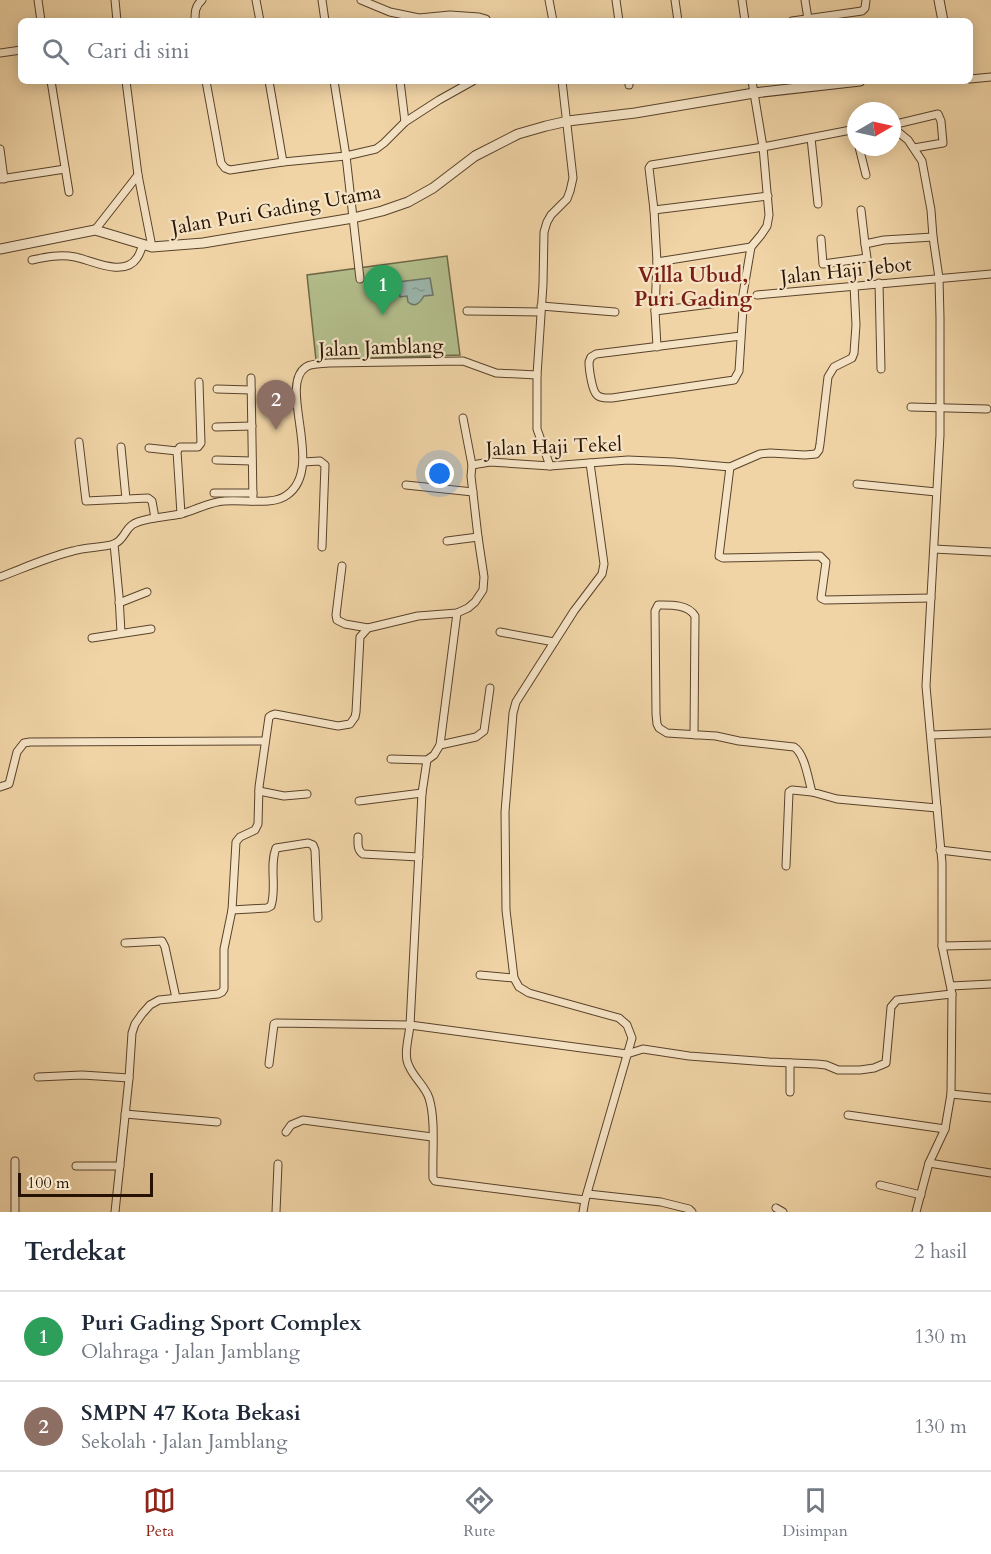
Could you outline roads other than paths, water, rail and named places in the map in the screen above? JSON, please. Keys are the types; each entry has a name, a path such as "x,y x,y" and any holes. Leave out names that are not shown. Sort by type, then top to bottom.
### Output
{"street":[{"path":"38,0 41,18"},
{"path":"115,0 117,18"},
{"path":"195,18 196,8 202,0"},
{"path":"256,0 259,18"},
{"path":"322,0 325,18"},
{"path":"361,0 390,12 419,18 482,18"},
{"path":"549,0 552,18"},
{"path":"616,0 619,18"},
{"path":"675,0 678,18"},
{"path":"742,0 745,18"},
{"path":"805,0 808,18"},
{"path":"815,18 862,11 866,0"},
{"path":"939,0 942,18"},
{"path":"390,12 391,18"},
{"path":"0,53 18,50"},
{"path":"973,79 991,77"},
{"path":"51,84 69,192"},
{"path":"32,260 68,256 108,267 123,266 135,260 147,246 126,84"},
{"path":"207,84 221,163 230,170 346,156 376,149 405,122 462,84"},
{"path":"270,84 283,162"},
{"path":"334,84 346,156 360,279"},
{"path":"400,84 405,122"},
{"path":"550,466 537,429 537,375 544,232 551,215 567,199 573,178 562,84"},
{"path":"741,336 596,354 591,357 589,368 596,395 612,398 733,381 739,371 743,308 742,300 751,247 766,226 770,215 763,146 752,84"},
{"name":"Jalan Puri Gading Utama","path":"0,249 95,230 147,246 203,243 353,218 382,212 408,202 433,188 475,156 518,134 568,122 754,93 834,84"},
{"path":"901,124 938,114 943,143 914,148"},
{"path":"657,346 655,311 657,262 649,168 651,165 847,132"},
{"path":"901,133 922,161 939,278 940,407 927,686 940,850 942,946 952,994 951,1094 945,1129 929,1163 916,1212"},
{"path":"811,138 818,204"},
{"path":"0,149 2,179 65,169"},
{"path":"861,156 866,175"},
{"path":"95,230 138,175"},
{"path":"654,210 768,196"},
{"path":"821,239 823,264 867,258 861,210"},
{"path":"865,244 884,240 933,237"},
{"path":"657,262 751,247"},
{"name":"Jalan Haji Jebot","path":"757,295 991,274"},
{"path":"879,283 881,369"},
{"path":"854,285 856,326 854,353 852,358 834,367 828,377 819,450 816,454 805,455 760,454 730,468 719,556 723,558 820,556 826,562 821,598 825,600 931,598"},
{"path":"655,311 742,300"},
{"path":"467,311 541,309 615,312"},
{"name":"Jalan Jamblang","path":"114,544 122,539 133,524 181,514 219,501 253,497 277,499 289,495 297,486 302,475 297,389 301,373 307,366 329,363 464,361 496,373 537,375"},
{"path":"214,493 253,497 251,378"},
{"path":"181,514 177,451 180,447 198,447 201,443 199,382"},
{"path":"217,389 251,390"},
{"path":"911,407 987,409"},
{"path":"463,418 472,465"},
{"path":"216,426 252,426"},
{"path":"79,442 86,501 150,499 155,518"},
{"path":"121,447 126,499"},
{"path":"149,448 177,451"},
{"path":"216,460 252,461"},
{"name":"Jalan Haji Tekel","path":"457,613 475,602 483,590 484,577 477,537 472,465 490,462 550,466 628,460 730,468"},
{"path":"303,462 320,461 326,465 322,547"},
{"path":"583,1212 632,1038 627,1025 620,1018 529,993 519,987 514,978 506,910 505,812 513,713 516,702 574,611 602,574 604,564 590,463"},
{"path":"857,483 936,492"},
{"path":"406,485 473,492"},
{"path":"447,541 477,537"},
{"path":"0,577 72,551 114,544 121,633"},
{"path":"934,549 991,552"},
{"path":"342,566 336,615 338,620 345,624 368,628 418,616 457,613 440,745 434,755 427,760 391,759"},
{"path":"119,603 147,592"},
{"path":"694,735 695,616 692,610 685,607 658,605 655,611 657,724 662,731 667,733 694,735 716,736 794,747 799,750 802,757 812,792"},
{"path":"115,1212 131,1042 135,1024 150,1005 159,1000 218,994 223,991 224,949 232,910 236,842 240,837 255,830 258,824 259,791 268,717 276,714 338,726 350,724 355,717 357,703 360,637 368,628"},
{"path":"92,638 151,629"},
{"path":"500,632 554,642"},
{"path":"440,745 476,737 484,731 490,688"},
{"path":"931,735 991,733"},
{"path":"0,787 9,784 18,752 24,743 264,741"},
{"path":"427,760 422,793 410,1025 406,1053 408,1065 429,1097 432,1117 432,1178 435,1181 586,1197 661,1202 689,1209 692,1212"},
{"path":"786,866 789,792 792,790 812,792 837,799 937,808"},
{"path":"259,791 284,796 307,794"},
{"path":"359,801 422,793"},
{"path":"357,837 358,848 363,854 419,857"},
{"path":"232,910 272,906 273,856 276,848 308,843 313,845 315,850 318,918"},
{"path":"940,850 991,856"},
{"path":"125,943 162,941 176,998"},
{"path":"942,946 991,945"},
{"path":"480,975 514,978"},
{"path":"951,986 991,984"},
{"path":"269,1064 274,1024 276,1023 410,1025 627,1054 643,1049 689,1056 826,1065 838,1070 860,1070 886,1063 893,1003 897,1000 952,994"},
{"path":"790,1063 790,1092"},
{"path":"38,1077 129,1078"},
{"path":"951,1094 991,1098"},
{"path":"125,1114 217,1122"},
{"path":"848,1115 945,1129"},
{"path":"286,1132 291,1125 303,1120 432,1137"},
{"path":"15,1161 15,1212"},
{"path":"929,1163 991,1173"},
{"path":"276,1212 278,1164"},
{"path":"76,1166 120,1166"},
{"path":"880,1185 921,1195"}],"water":[{"path":"430,278 433,295 424,296 415,305 408,302 407,296 400,297 398,282"}],"place":[{"name":"Puri Gading Sport Complex","path":"383,315"},
{"name":"SMPN 47 Kota Bekasi","path":"276,430"}],"district":[{"name":"Villa Ubud, Puri Gading","path":"693,287"}]}
